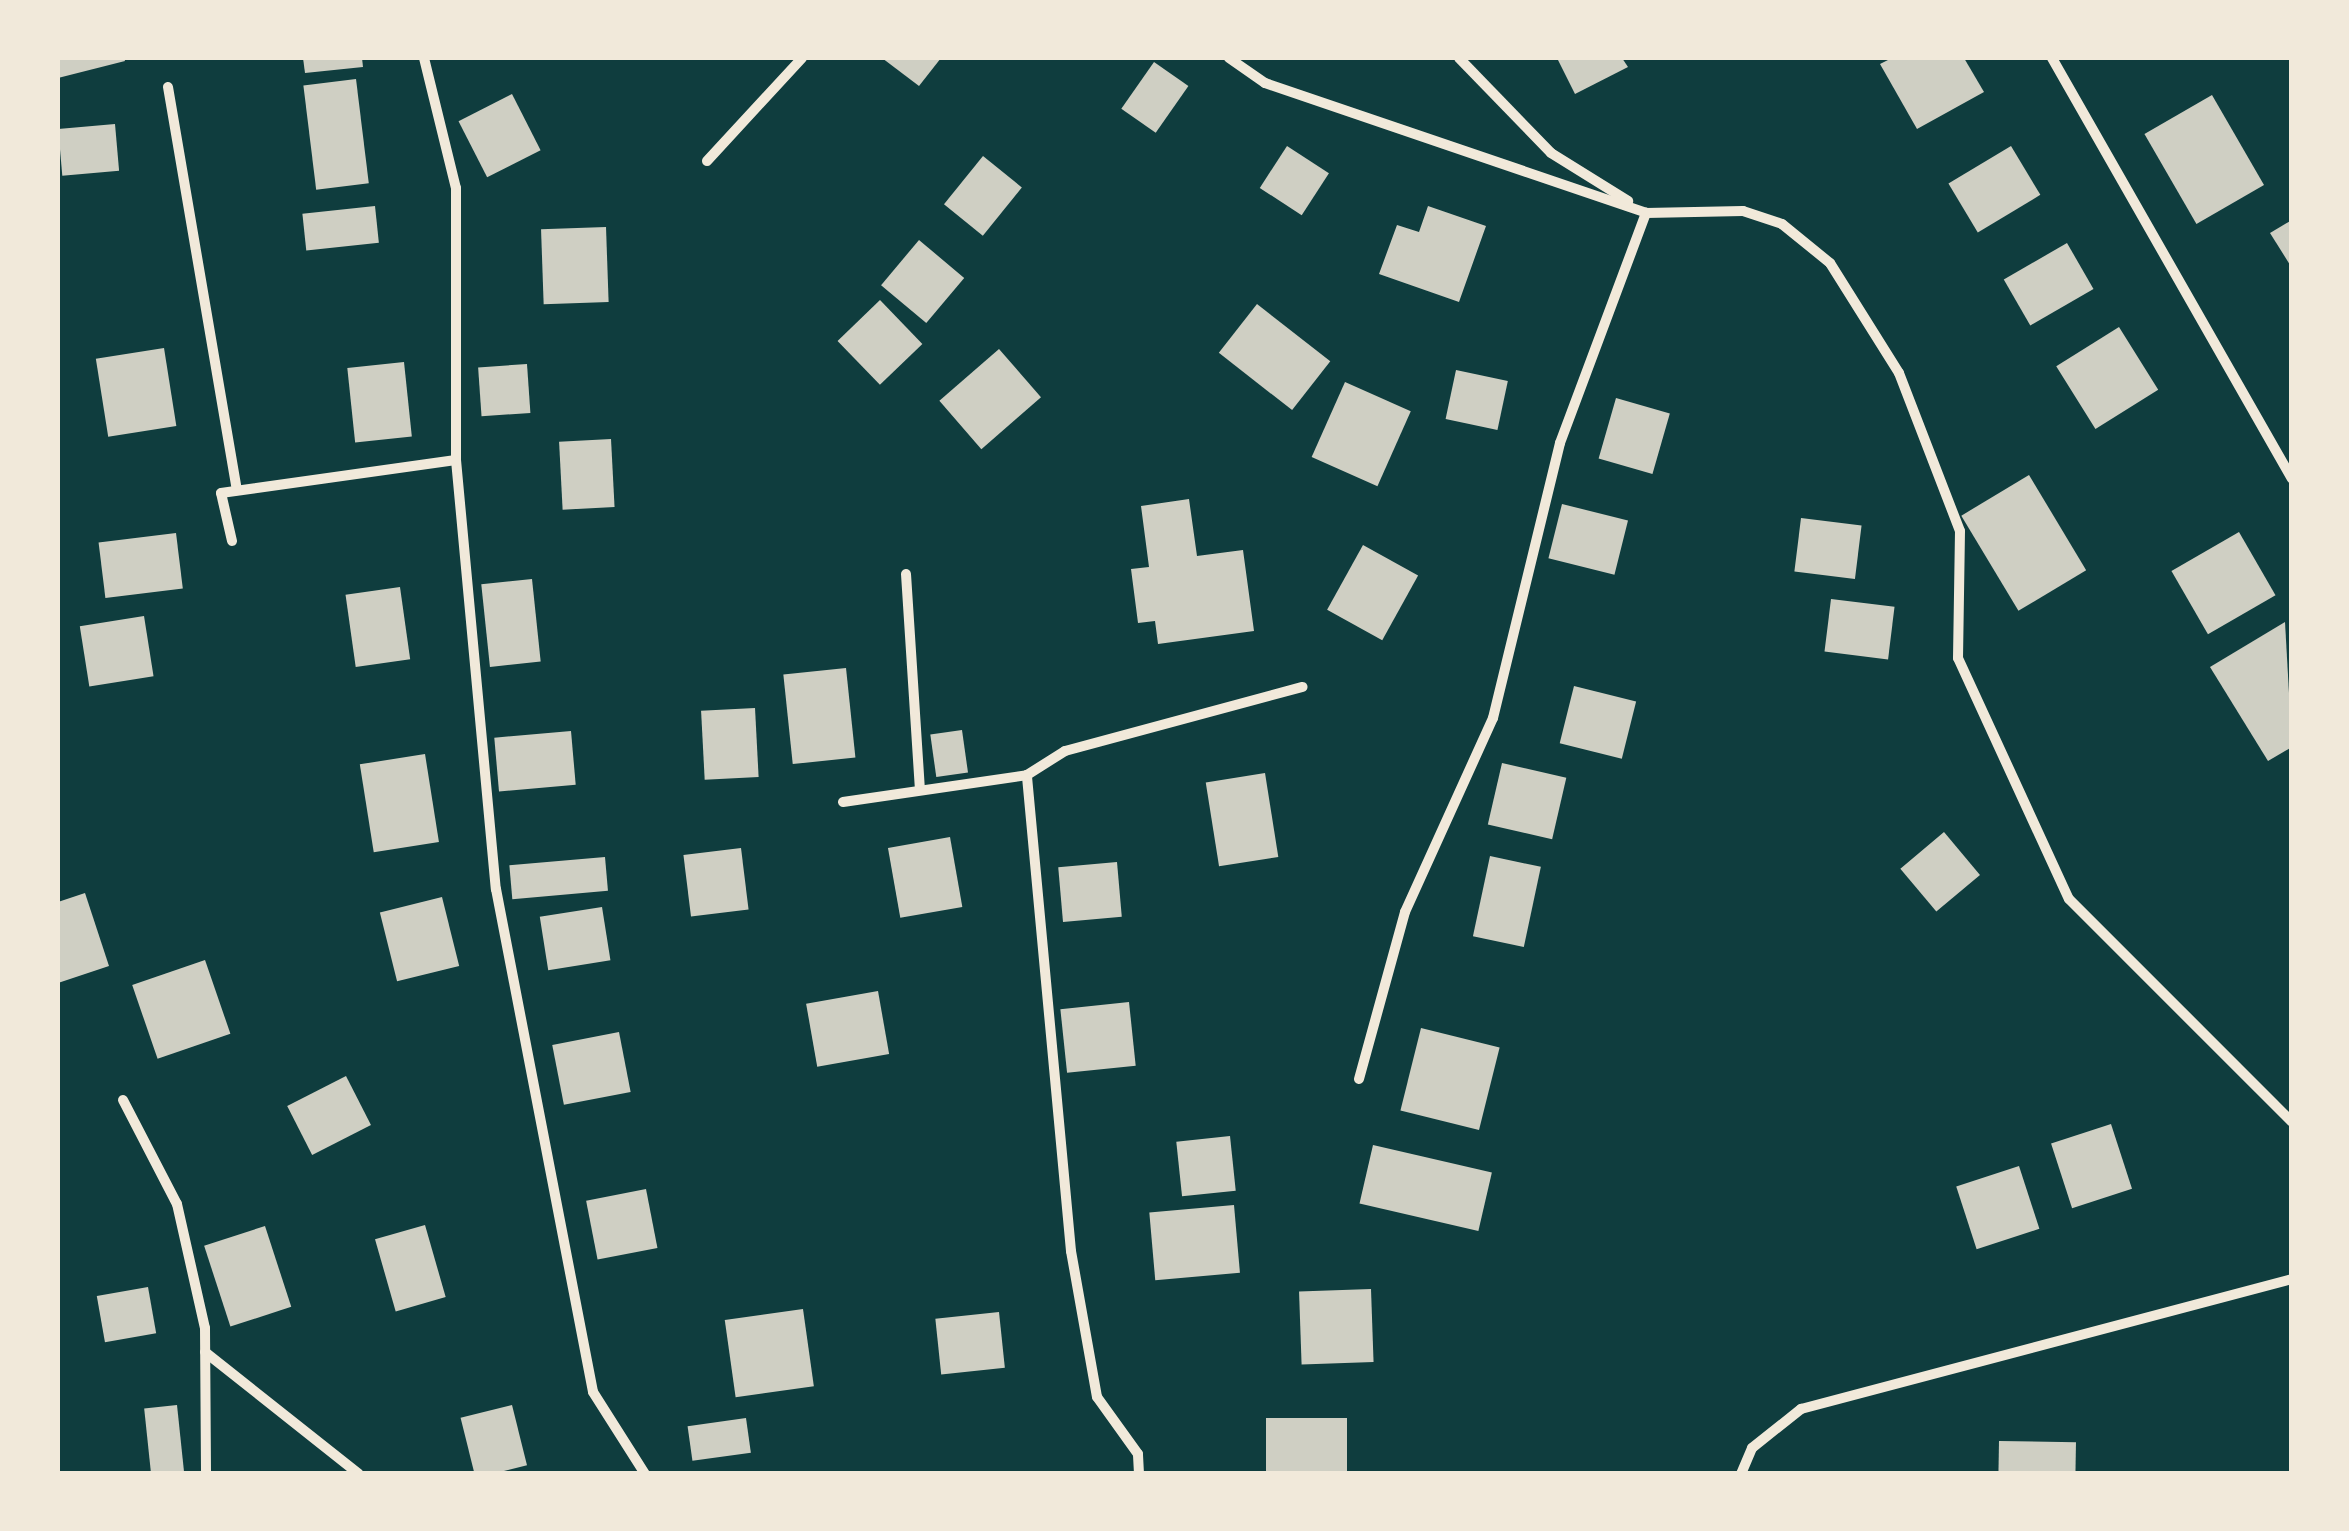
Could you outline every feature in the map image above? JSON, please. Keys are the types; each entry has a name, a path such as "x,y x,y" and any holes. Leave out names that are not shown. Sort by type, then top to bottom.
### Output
{"street":[{"path":"424,58 456,188 456,460 496,889 593,1392 645,1474"},
{"path":"707,161 802,58"},
{"path":"1228,58 1266,82 1646,212 1743,211 1782,224 1830,263 1899,374 1960,531 1958,658 2069,898 2292,1122"},
{"path":"1459,58 1551,154 1646,212"},
{"path":"2052,58 2292,478"},
{"path":"168,87 237,490"},
{"path":"1359,1079 1404,912 1493,718 1560,443 1646,212"},
{"path":"232,541 221,493 456,460"},
{"path":"906,574 920,790"},
{"path":"843,802 1027,776 1064,751 1302,687"},
{"path":"1027,776 1071,1251 1098,1397 1138,1454 1139,1474"},
{"path":"123,1100 178,1204 204,1352 206,1474"},
{"path":"1741,1474 1752,1448 1801,1409 2292,1278"},
{"path":"204,1352 359,1474"}],"building":[{"path":"58,58 124,58 125,61 58,78"},
{"path":"303,58 362,58 363,67 305,73"},
{"path":"882,58 941,58 919,86"},
{"path":"1557,58 1622,58 1628,67 1575,94"},
{"path":"1892,58 1964,58 1984,92 1917,129 1880,64"},
{"path":"1154,62 1188,86 1156,133 1121,109"},
{"path":"356,79 369,183 316,190 303,85"},
{"path":"512,94 541,150 487,177 459,121"},
{"path":"2212,95 2264,185 2196,224 2144,134"},
{"path":"115,124 119,171 62,176 58,129"},
{"path":"1287,146 1329,173 1302,215 1260,188"},
{"path":"2011,146 2040,195 1978,232 1948,184"},
{"path":"983,156 1022,187 983,236 944,204"},
{"path":"375,206 379,243 306,250 302,214"},
{"path":"1428,206 1486,226 1459,302 1379,274 1397,225 1419,232"},
{"path":"2292,220 2292,268 2270,233"},
{"path":"606,227 609,302 544,304 541,229"},
{"path":"919,240 964,278 926,323 881,285"},
{"path":"2067,243 2094,289 2030,325 2004,280"},
{"path":"880,300 922,344 880,385 838,341"},
{"path":"1257,304 1330,361 1292,410 1219,353"},
{"path":"2119,327 2158,390 2095,429 2056,366"},
{"path":"164,348 176,426 108,437 96,359"},
{"path":"999,349 1041,397 981,449 939,401"},
{"path":"404,362 412,437 355,443 347,368"},
{"path":"527,364 530,413 482,416 478,367"},
{"path":"1456,370 1508,381 1497,430 1446,419"},
{"path":"1345,382 1411,411 1377,486 1312,457"},
{"path":"1616,398 1670,413 1652,474 1599,459"},
{"path":"611,439 615,507 563,510 559,442"},
{"path":"2029,475 2086,570 2018,611 1961,516"},
{"path":"1189,499 1197,556 1243,550 1254,631 1158,644 1155,621 1138,623 1131,569 1149,567 1141,506"},
{"path":"1562,504 1628,520 1614,575 1548,558"},
{"path":"1801,518 1862,525 1855,579 1794,572"},
{"path":"2239,532 2276,595 2208,634 2171,571"},
{"path":"176,533 183,589 105,598 99,543"},
{"path":"1363,545 1418,576 1382,640 1327,610"},
{"path":"532,579 541,662 490,667 481,584"},
{"path":"400,587 410,659 356,667 346,595"},
{"path":"1831,599 1895,607 1888,659 1825,652"},
{"path":"144,616 154,676 89,686 80,626"},
{"path":"2285,622 2292,747 2268,761 2210,667"},
{"path":"846,668 855,758 793,764 783,675"},
{"path":"1574,686 1636,701 1622,759 1560,743"},
{"path":"755,708 759,777 705,780 701,711"},
{"path":"962,730 968,773 936,777 930,734"},
{"path":"571,731 576,785 499,792 494,738"},
{"path":"425,754 439,842 374,852 360,764"},
{"path":"1502,763 1566,778 1552,839 1488,824"},
{"path":"1265,773 1278,857 1219,866 1206,782"},
{"path":"1944,832 1980,875 1936,912 1900,869"},
{"path":"950,837 962,907 900,918 888,848"},
{"path":"741,848 749,910 691,917 683,855"},
{"path":"1490,856 1541,867 1524,947 1473,936"},
{"path":"605,857 608,891 512,899 509,865"},
{"path":"1117,862 1122,917 1063,922 1058,867"},
{"path":"85,893 109,966 58,983 58,902"},
{"path":"442,897 459,966 397,981 380,912"},
{"path":"602,907 610,960 548,970 540,917"},
{"path":"205,960 230,1034 158,1059 132,985"},
{"path":"878,991 889,1054 817,1067 806,1004"},
{"path":"1129,1002 1136,1066 1067,1073 1060,1009"},
{"path":"1421,1028 1500,1048 1479,1130 1400,1110"},
{"path":"619,1032 631,1092 564,1105 552,1045"},
{"path":"346,1076 371,1125 312,1155 287,1106"},
{"path":"2111,1124 2132,1189 2072,1208 2051,1143"},
{"path":"1230,1136 1236,1191 1182,1196 1176,1142"},
{"path":"1373,1145 1492,1172 1478,1231 1360,1203"},
{"path":"2019,1166 2039,1229 1977,1249 1956,1186"},
{"path":"646,1189 657,1248 598,1260 586,1201"},
{"path":"1234,1205 1240,1273 1155,1280 1149,1212"},
{"path":"425,1225 446,1297 396,1311 375,1239"},
{"path":"265,1226 291,1307 230,1327 204,1246"},
{"path":"148,1287 156,1333 105,1342 97,1296"},
{"path":"1371,1289 1374,1362 1302,1364 1299,1292"},
{"path":"803,1309 814,1386 736,1397 725,1320"},
{"path":"999,1312 1005,1368 941,1374 935,1319"},
{"path":"177,1405 184,1474 151,1474 144,1408"},
{"path":"512,1405 527,1465 475,1474 461,1418"},
{"path":"746,1418 751,1453 692,1461 688,1426"},
{"path":"1266,1418 1347,1418 1347,1474 1266,1474"},
{"path":"1999,1441 2076,1442 2075,1474 1998,1474"}]}
